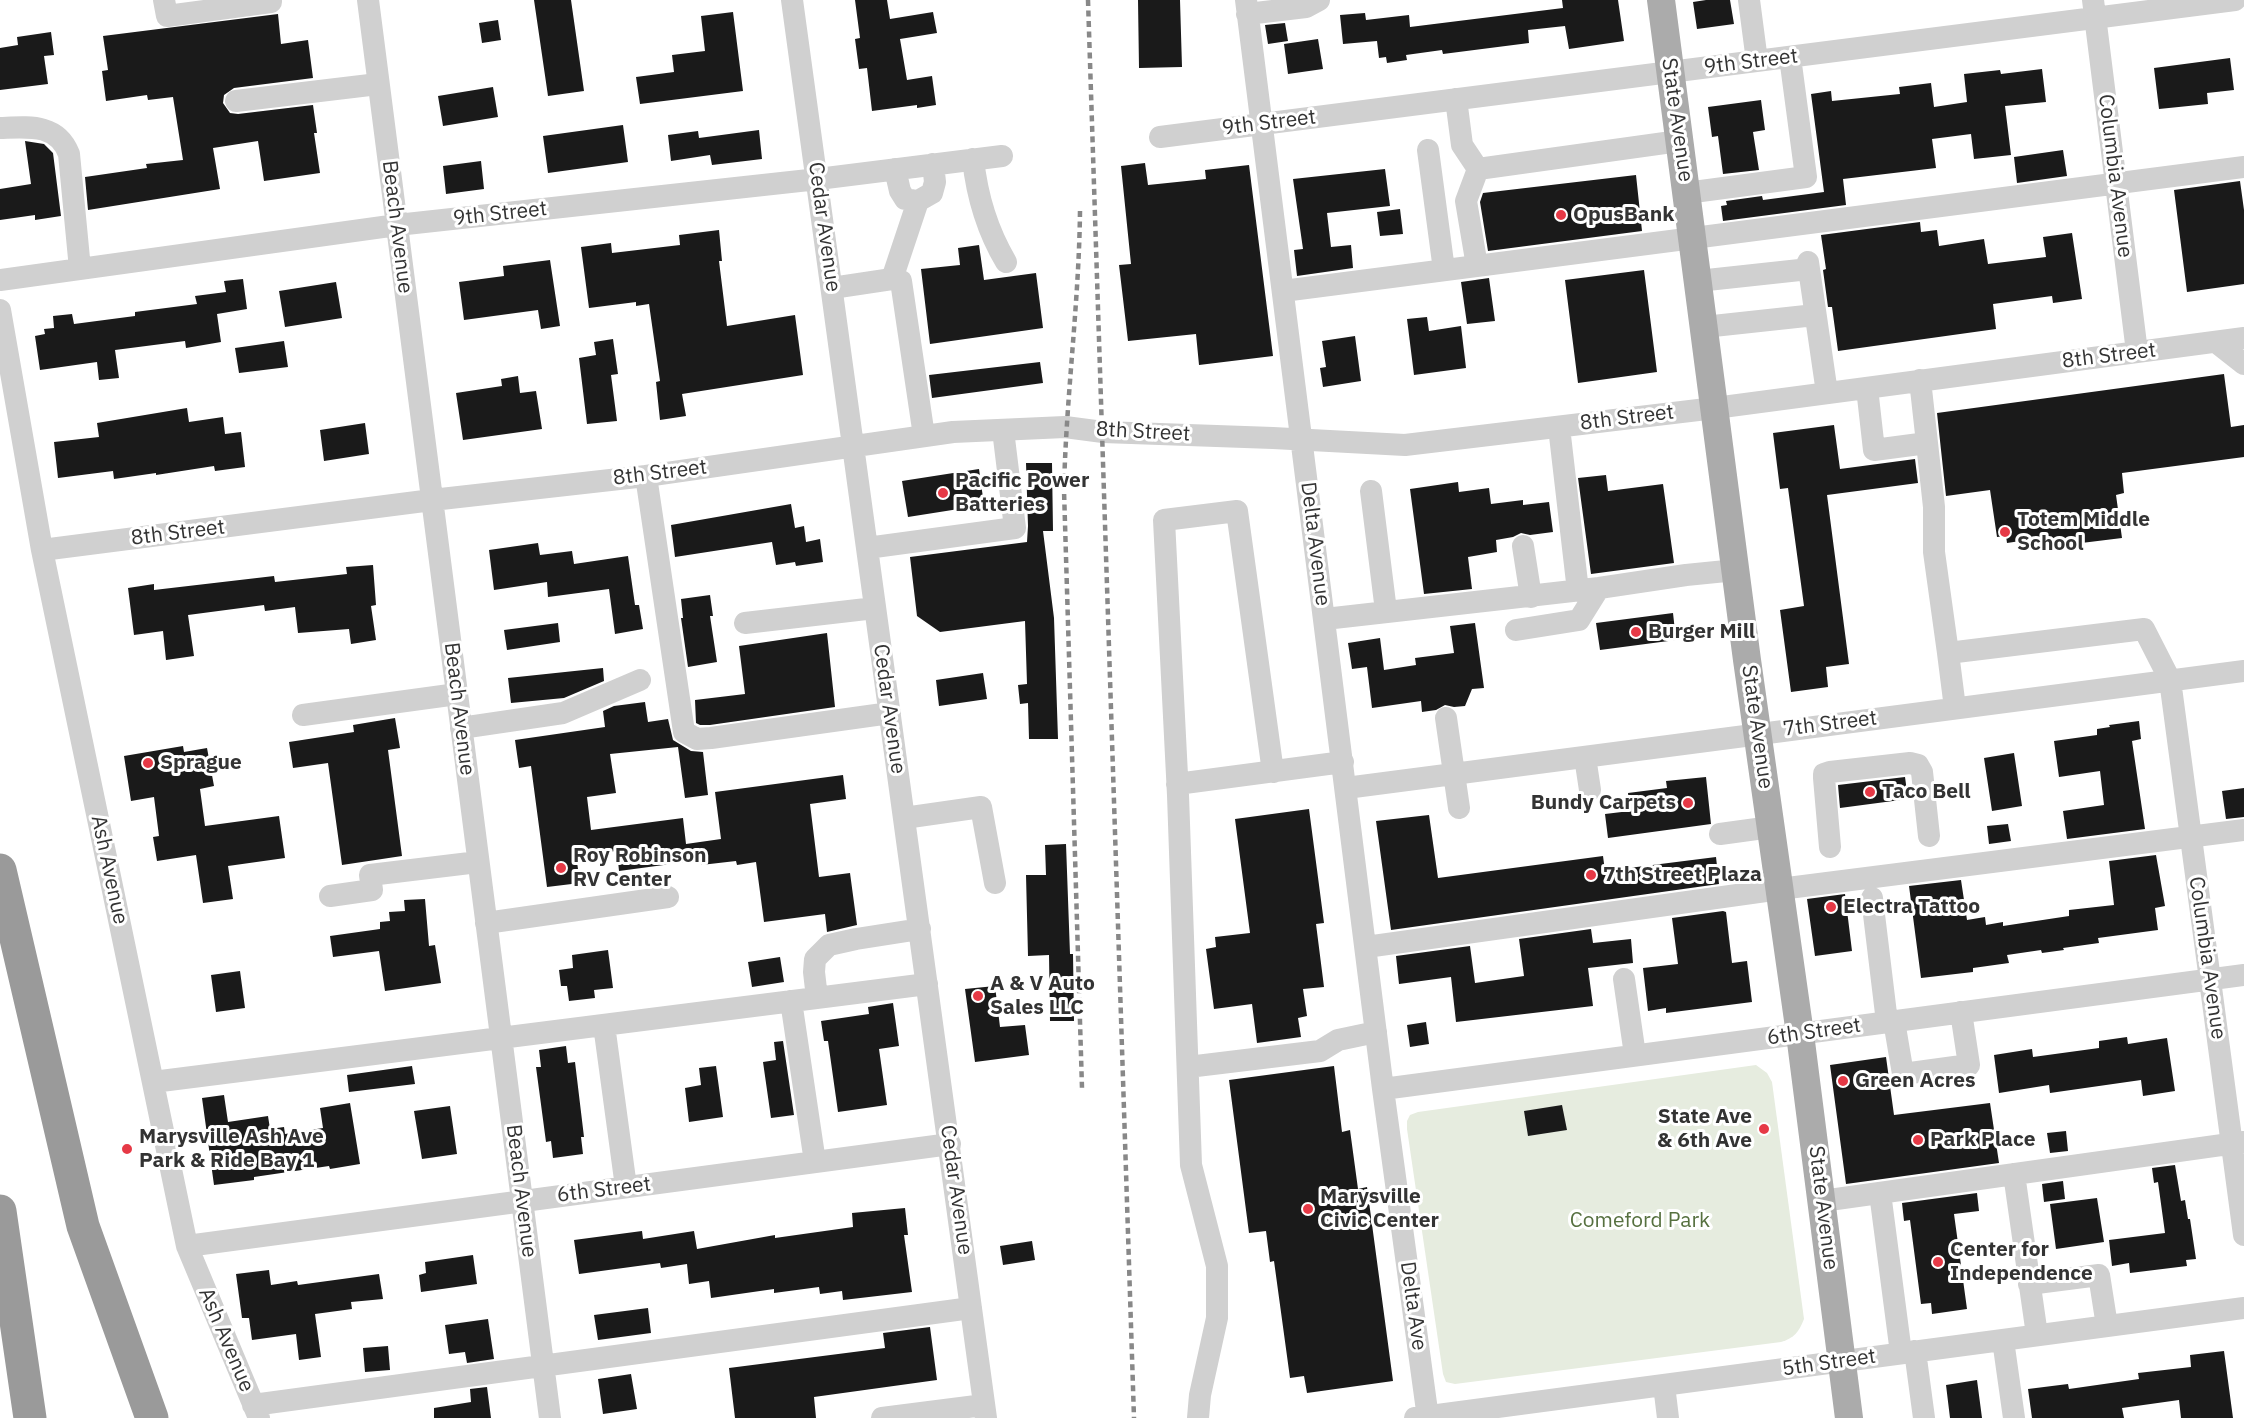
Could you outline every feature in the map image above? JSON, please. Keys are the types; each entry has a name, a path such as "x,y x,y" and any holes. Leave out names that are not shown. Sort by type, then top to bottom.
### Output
{"highway":[{"path":"0,870 83,1226 152,1418"},
{"path":"0,1211 30,1418"}],"main road":[{"name":"State Avenue","path":"1661,0 1800,1034 1849,1418"}],"street":[{"path":"164,0 166,16 271,2 271,0"},
{"name":"Beach Avenue","path":"368,0 550,1418"},
{"name":"Cedar Avenue","path":"792,0 985,1411"},
{"path":"1246,7 1306,7 1319,0"},
{"path":"1749,0 1757,61"},
{"name":"9th Street","path":"1160,137 1790,57 2094,9 2235,0"},
{"name":"Delta Avenue","path":"1246,7 1383,1089"},
{"name":"Columbia Avenue","path":"2094,9 2137,352"},
{"path":"1686,193 1806,177 1790,57"},
{"path":"236,101 378,84"},
{"path":"1456,99 1462,145 1478,169"},
{"path":"0,128 39,129 54,133 64,141 69,154 80,269"},
{"path":"1478,169 1679,141"},
{"path":"1428,150 1444,270"},
{"name":"9th Street","path":"0,280 397,225 818,179 1002,156"},
{"path":"973,159 982,213 996,246 1006,262"},
{"path":"895,169 900,190 905,199 918,201 932,193 936,182 933,164"},
{"path":"1283,291 1527,259 1562,247 1633,239 1650,243 2244,167"},
{"path":"1476,266 1466,201 1478,169"},
{"path":"892,279 918,201"},
{"path":"1698,281 1809,266 1827,393"},
{"path":"832,288 892,279 901,281 924,436"},
{"name":"Ash Avenue","path":"0,310 42,550 187,1246 256,1411"},
{"path":"1704,327 1815,315"},
{"name":"8th Street","path":"42,550 432,500 646,476 953,432 1065,427 1103,432 1302,439 1405,446 1715,408 2244,338"},
{"path":"2216,342 2244,364"},
{"path":"1920,380 1934,507 1934,552 1955,708"},
{"path":"1867,388 1874,450 1927,442"},
{"path":"1516,630 1579,621 1588,590 1559,427"},
{"path":"867,548 1015,528 1003,430"},
{"path":"646,476 684,732 697,738 711,738 890,713"},
{"path":"1371,491 1386,611"},
{"path":"1198,1418 1200,1395 1217,1317 1217,1266 1191,1165 1177,784 1164,520 1237,511 1273,772"},
{"path":"1523,546 1531,597"},
{"path":"1325,619 1531,597 1736,570"},
{"path":"745,623 875,608"},
{"name":"Columbia Avenue","path":"1948,653 2144,629 2170,680 2210,979 2238,1143 2244,1235"},
{"name":"7th Street","path":"1346,788 2244,670"},
{"path":"461,728 563,713 640,680"},
{"path":"303,715 457,694"},
{"path":"1446,718 1459,808"},
{"path":"1585,757 1590,790"},
{"path":"1177,784 1343,762"},
{"path":"1830,847 1824,774 1910,763 1918,765 1922,772 1929,836"},
{"path":"904,818 981,807 994,883"},
{"path":"1720,834 1771,826"},
{"path":"1366,947 1780,889 2244,830"},
{"path":"330,896 372,890 370,875 478,862"},
{"path":"486,923 668,897"},
{"path":"1872,898 1891,1022 1903,1074 1969,1065 1960,1012"},
{"path":"817,998 815,959 829,945 920,929"},
{"name":"6th Street","path":"1383,1089 2244,975"},
{"path":"1624,979 1635,1055"},
{"path":"153,1082 927,984"},
{"path":"791,1001 814,1162"},
{"path":"604,1025 626,1187"},
{"path":"1188,1067 1320,1051 1338,1040 1376,1032"},
{"name":"Delta Ave","path":"1383,1089 1423,1417"},
{"path":"1822,1201 2238,1143"},
{"name":"6th Street","path":"187,1246 950,1144"},
{"path":"2014,1174 2037,1335"},
{"path":"1880,1193 1908,1352 1924,1418"},
{"path":"2029,1284 2099,1275 2108,1326"},
{"path":"256,1411 544,1367 971,1308"},
{"name":"5th Street","path":"1423,1417 1562,1408 1664,1385 2244,1308"},
{"path":"2003,1340 2014,1418"},
{"path":"1664,1385 1668,1418"},
{"path":"882,1418 985,1411"}],"green space":[{"name":"Comeford Park","path":"1756,1065 1767,1073 1772,1082 1804,1319 1796,1334 1781,1342 1455,1384 1446,1382 1407,1129 1410,1115 1418,1112"}],"building":[{"path":"534,0 571,0 584,91 548,96"},
{"path":"855,0 887,0 890,19 933,12 937,33 900,39 907,80 932,76 936,105 872,111 867,68 859,69 855,39 860,38"},
{"path":"1138,0 1180,0 1182,67 1139,68"},
{"path":"1562,0 1618,0 1624,41 1569,49 1565,26 1528,30 1529,43 1443,54 1442,50 1406,55 1407,60 1387,63 1386,57 1379,58 1377,41 1343,44 1340,15 1365,13 1366,20 1409,15 1410,27 1563,8"},
{"path":"1730,0 1734,24 1697,29 1693,2"},
{"path":"733,12 743,91 640,104 636,77 674,72 672,55 705,51 701,16"},
{"path":"278,14 281,44 308,40 313,78 234,88 224,95 223,103 230,113 238,114 313,105 317,133 314,133 320,173 264,181 258,141 213,148 220,189 88,210 85,177 147,168 146,164 183,160 173,97 148,100 147,95 106,101 102,71 108,70 103,36"},
{"path":"498,20 501,40 482,43 479,23"},
{"path":"1285,23 1288,41 1268,44 1265,25"},
{"path":"51,32 54,55 44,56 48,84 0,90 0,48 18,45 17,37"},
{"path":"1318,39 1323,69 1288,74 1284,44"},
{"path":"2230,58 2234,90 2207,93 2208,104 2159,109 2154,68"},
{"path":"2042,69 2046,102 2005,106 2011,155 1974,159 1971,134 1932,139 1936,168 1843,179 1846,205 1723,221 1721,206 1727,205 1726,201 1762,196 1763,200 1824,192 1811,94 1831,91 1832,101 1900,94 1899,87 1931,83 1934,107 1967,102 1964,74 2000,70 2001,74"},
{"path":"493,87 498,117 443,126 438,96"},
{"path":"1761,100 1765,130 1753,132 1759,170 1723,174 1718,136 1712,137 1708,107"},
{"path":"623,125 628,162 548,173 543,136"},
{"path":"759,130 762,159 712,165 710,155 671,161 668,135 698,131 699,138"},
{"path":"25,141 44,144 53,153 61,216 35,220 35,215 0,220 0,189 31,184"},
{"path":"2063,150 2067,176 2017,183 2014,157"},
{"path":"481,161 484,189 446,194 443,166"},
{"path":"1145,163 1148,185 1206,179 1205,170 1249,165 1273,356 1199,365 1196,334 1128,341 1119,265 1131,264 1121,166"},
{"path":"1385,169 1390,206 1327,213 1331,247 1351,245 1353,268 1297,276 1294,250 1303,249 1293,179"},
{"name":"OpusBank","path":"1636,175 1642,231 1488,251 1480,202 1483,193"},
{"path":"2240,181 2244,210 2244,284 2187,292 2174,190"},
{"path":"1400,209 1403,234 1380,236 1377,212"},
{"path":"1920,222 1921,232 1937,230 1939,246 1984,239 1988,264 2046,257 2043,237 2072,233 2082,299 2053,303 2052,296 1993,304 1996,329 1838,351 1832,307 1828,307 1821,235"},
{"path":"719,230 722,261 719,261 727,326 795,315 803,375 682,394 686,416 660,420 656,382 660,381 649,304 636,306 636,302 589,308 581,247 611,243 612,253 680,245 679,235"},
{"path":"979,245 984,280 1036,273 1043,328 930,344 921,269 960,265 958,248"},
{"path":"550,260 560,326 541,329 538,310 464,320 459,282 504,276 503,266"},
{"path":"1644,270 1657,372 1578,383 1565,280"},
{"path":"1489,278 1495,321 1467,324 1461,282"},
{"path":"243,279 247,309 217,314 221,342 186,348 185,341 115,350 119,378 99,380 97,362 40,370 35,336 45,334 44,329 54,328 53,316 72,314 74,324 135,316 135,312 197,304 195,296 226,292 224,281"},
{"path":"336,282 342,318 285,327 279,291"},
{"path":"1427,317 1429,331 1461,326 1466,368 1414,375 1407,319"},
{"path":"1355,336 1361,381 1323,387 1320,368 1326,367 1322,341"},
{"path":"613,339 618,374 611,375 617,421 587,424 579,358 596,355 594,342"},
{"path":"284,341 288,367 239,373 235,348"},
{"path":"1040,362 1043,383 932,398 929,375"},
{"path":"2224,374 2231,427 2244,425 2244,457 2122,473 2124,493 2116,495 2122,538 2049,547 2047,537 2007,543 2006,536 1997,537 1990,490 1946,496 1937,413"},
{"path":"518,376 520,393 536,391 542,429 463,440 456,393 502,386 501,379"},
{"path":"187,408 189,422 223,417 225,434 241,432 245,467 215,471 214,466 114,479 113,471 58,478 54,442 99,437 97,423"},
{"path":"365,423 369,454 324,461 320,430"},
{"path":"1834,425 1840,469 1915,459 1918,483 1827,495 1849,664 1826,667 1828,687 1791,692 1780,610 1804,606 1788,488 1780,489 1773,433"},
{"path":"1026,463 1052,463 1053,531 1043,531 1054,618 1058,739 1029,739 1028,703 1020,704 1018,685 1027,684 1025,621 940,632 917,616 910,557 1027,542"},
{"name":"Pacific Power Batteries","path":"979,469 984,505 908,517 902,481"},
{"path":"1606,475 1608,491 1663,484 1674,563 1591,574 1578,478"},
{"path":"1458,482 1459,492 1489,488 1491,504 1523,500 1523,505 1549,502 1553,532 1530,535 1521,533 1496,540 1497,552 1468,557 1472,589 1424,594 1410,489"},
{"path":"791,504 795,528 804,526 806,542 820,539 823,562 796,566 795,562 776,565 772,542 675,557 671,525"},
{"path":"538,543 540,555 572,551 574,564 628,556 635,605 639,605 643,629 615,634 609,589 548,597 547,582 494,590 489,550"},
{"path":"373,565 376,605 371,606 376,640 351,644 349,629 298,633 295,607 265,611 264,605 188,615 194,656 166,660 163,631 134,635 128,588 154,584 154,590 274,576 275,582 347,574 346,567"},
{"path":"710,595 713,616 710,616 717,662 688,667 681,618 683,618 681,599"},
{"name":"Burger Mill","path":"1673,613 1676,640 1600,650 1596,623"},
{"path":"558,623 560,642 507,650 504,630"},
{"path":"1475,623 1484,688 1472,689 1465,706 1445,705 1436,710 1422,712 1421,701 1372,708 1367,667 1352,669 1348,643 1380,638 1384,670 1416,665 1415,658 1454,653 1450,626"},
{"path":"827,633 835,707 710,725 696,723 695,700 745,694 739,646"},
{"path":"603,668 604,681 564,698 511,703 508,678"},
{"path":"983,673 987,699 939,706 936,680"},
{"path":"645,702 648,722 668,719 673,740 691,751 703,752 708,795 685,798 678,747 610,754 616,793 587,797 591,830 683,818 686,844 721,839 715,792 843,775 846,799 810,804 819,877 850,873 857,925 827,932 825,914 764,922 756,862 737,865 736,861 701,865 701,860 619,871 617,851 576,855 580,883 547,887 531,766 519,768 515,740 605,727 603,711 614,706"},
{"path":"395,718 400,748 388,750 402,856 342,865 328,763 293,768 289,742 354,732 353,725"},
{"path":"2139,721 2141,739 2132,741 2145,829 2067,839 2063,811 2104,805 2100,771 2059,777 2054,741 2097,735 2097,729 2110,727 2109,725"},
{"path":"183,746 184,752 207,748 214,786 200,789 205,826 279,816 285,858 228,866 233,899 203,903 196,855 157,861 153,837 159,836 154,797 131,801 124,756"},
{"path":"2014,753 2022,806 1992,811 1984,758"},
{"path":"1706,777 1711,824 1608,838 1605,814 1630,811 1628,793 1667,788 1666,781"},
{"name":"Taco Bell","path":"1905,777 1908,799 1840,808 1838,785"},
{"path":"2244,788 2244,817 2226,819 2222,791"},
{"path":"1309,809 1324,923 1316,924 1324,987 1303,989 1307,1016 1298,1018 1301,1037 1257,1043 1252,1004 1214,1009 1206,949 1216,947 1215,937 1250,933 1235,819"},
{"name":"7th Street Plaza","path":"1429,815 1438,878 1603,856 1605,871 1716,857 1719,884 1391,930 1376,821"},
{"path":"2008,824 2011,841 1989,844 1987,826"},
{"path":"1066,844 1070,954 1073,954 1074,1021 1050,1021 1049,955 1028,956 1026,875 1046,875 1045,845"},
{"path":"2156,855 2165,906 2155,908 2158,930 2098,938 2099,943 2063,948 2064,950 2042,953 2041,950 2007,955 2009,963 1973,968 1973,972 1921,978 1909,886 1961,880 1967,920 1985,917 1986,925 2003,922 2003,926 2069,916 2069,910 2114,905 2109,861"},
{"path":"1845,894 1852,951 1815,956 1807,899"},
{"path":"425,899 429,946 435,945 441,983 385,991 379,951 333,957 330,936 380,929 380,922 390,921 389,912 405,911 404,900"},
{"path":"1726,912 1732,963 1747,961 1752,1002 1666,1013 1666,1008 1648,1011 1643,968 1678,964 1672,918"},
{"path":"1591,929 1593,943 1631,939 1633,963 1588,968 1593,1006 1456,1022 1451,977 1399,984 1396,956 1470,946 1475,983 1524,976 1519,939"},
{"path":"608,950 613,988 594,990 595,998 569,1001 567,986 561,986 559,970 573,968 572,955"},
{"path":"780,957 784,982 752,987 748,962"},
{"path":"240,971 245,1008 216,1012 211,975"},
{"path":"995,986 1000,1027 1025,1025 1029,1055 975,1062 965,989"},
{"path":"893,1003 899,1046 879,1049 887,1105 838,1112 828,1041 824,1041 821,1021 869,1014 868,1007"},
{"path":"1426,1022 1429,1044 1410,1047 1407,1025"},
{"path":"2127,1037 2128,1044 2167,1038 2175,1091 2143,1096 2141,1080 2050,1093 2049,1085 1999,1093 1994,1055 2032,1049 2033,1057 2099,1048 2099,1041"},
{"path":"783,1041 794,1115 771,1118 763,1062 776,1060 774,1042"},
{"path":"566,1046 568,1063 575,1062 584,1137 581,1137 583,1154 553,1158 551,1141 546,1142 536,1067 541,1067 539,1050"},
{"name":"Park Place","path":"1886,1057 1894,1115 1990,1103 1999,1163 1846,1184 1830,1065"},
{"path":"412,1066 415,1084 349,1092 347,1075"},
{"path":"716,1066 723,1117 689,1122 685,1088 701,1085 699,1068"},
{"name":"Marysville Civic Center","path":"1334,1066 1342,1132 1350,1130 1358,1189 1367,1187 1393,1381 1307,1393 1304,1376 1290,1378 1274,1261 1270,1262 1266,1231 1249,1233 1229,1080"},
{"path":"224,1095 228,1122 268,1116 270,1129 284,1127 285,1134 323,1128 320,1108 350,1103 360,1164 330,1169 329,1166 214,1185 202,1098"},
{"path":"1562,1105 1567,1130 1528,1136 1524,1111"},
{"path":"450,1106 457,1154 422,1159 414,1111"},
{"path":"2066,1131 2068,1151 2050,1153 2047,1133"},
{"path":"2175,1165 2181,1201 2185,1200 2188,1219 2190,1219 2196,1259 2186,1260 2187,1266 2130,1273 2129,1263 2112,1266 2109,1240 2165,1233 2158,1182 2154,1183 2152,1168"},
{"path":"2063,1181 2065,1199 2044,1202 2042,1184"},
{"name":"Center for Independence","path":"1977,1193 1979,1211 1954,1214 1967,1309 1932,1314 1931,1303 1921,1304 1910,1220 1904,1221 1902,1203"},
{"path":"2097,1198 2104,1242 2056,1249 2050,1204"},
{"path":"905,1208 908,1235 904,1235 912,1292 843,1300 842,1291 820,1294 819,1287 774,1293 774,1289 711,1298 709,1281 689,1284 687,1264 661,1268 660,1263 579,1274 574,1240 642,1231 643,1239 694,1231 697,1249 775,1235 775,1238 853,1227 852,1213"},
{"path":"1032,1241 1035,1260 1003,1265 1000,1246"},
{"path":"473,1255 477,1284 421,1292 419,1275 426,1273 425,1262"},
{"path":"269,1270 271,1285 297,1281 298,1285 379,1274 383,1299 351,1302 352,1309 315,1314 321,1357 299,1360 296,1334 252,1340 249,1318 242,1318 236,1274"},
{"path":"648,1308 651,1333 598,1340 594,1315"},
{"path":"488,1319 494,1359 467,1363 465,1352 449,1354 445,1325"},
{"path":"930,1327 937,1380 814,1397 816,1418 735,1418 729,1368 885,1348 883,1333"},
{"path":"388,1346 390,1370 365,1372 363,1348"},
{"path":"2224,1351 2233,1418 2181,1418 2179,1400 2122,1408 2124,1418 2032,1418 2028,1389 2068,1384 2069,1389 2139,1379 2138,1373 2191,1367 2190,1355"},
{"path":"631,1374 637,1409 603,1414 598,1379"},
{"path":"1977,1380 1982,1418 1950,1418 1946,1385"},
{"path":"487,1387 491,1418 434,1418 434,1408 471,1402 470,1389"}],"railway":[{"path":"1088,0 1134,1418"},
{"path":"1080,211 1064,490 1082,1088"}],"place":[{"name":"OpusBank","path":"1561,215"},
{"name":"Pacific Power Batteries","path":"943,493"},
{"name":"Totem Middle School","path":"2005,532"},
{"name":"Burger Mill","path":"1636,632"},
{"name":"Sprague","path":"148,763"},
{"name":"Taco Bell","path":"1870,792"},
{"name":"Bundy Carpets","path":"1688,803"},
{"name":"Roy Robinson RV Center","path":"561,868"},
{"name":"7th Street Plaza","path":"1591,875"},
{"name":"Electra Tattoo","path":"1831,907"},
{"name":"A & V Auto Sales LLC","path":"978,996"},
{"name":"Green Acres","path":"1843,1081"},
{"name":"State Ave & 6th Ave","path":"1764,1129"},
{"name":"Park Place","path":"1918,1140"},
{"name":"Marysville Ash Ave Park & Ride Bay 1","path":"127,1149"},
{"name":"Marysville Civic Center","path":"1308,1209"},
{"name":"Center for Independence","path":"1938,1262"}]}
